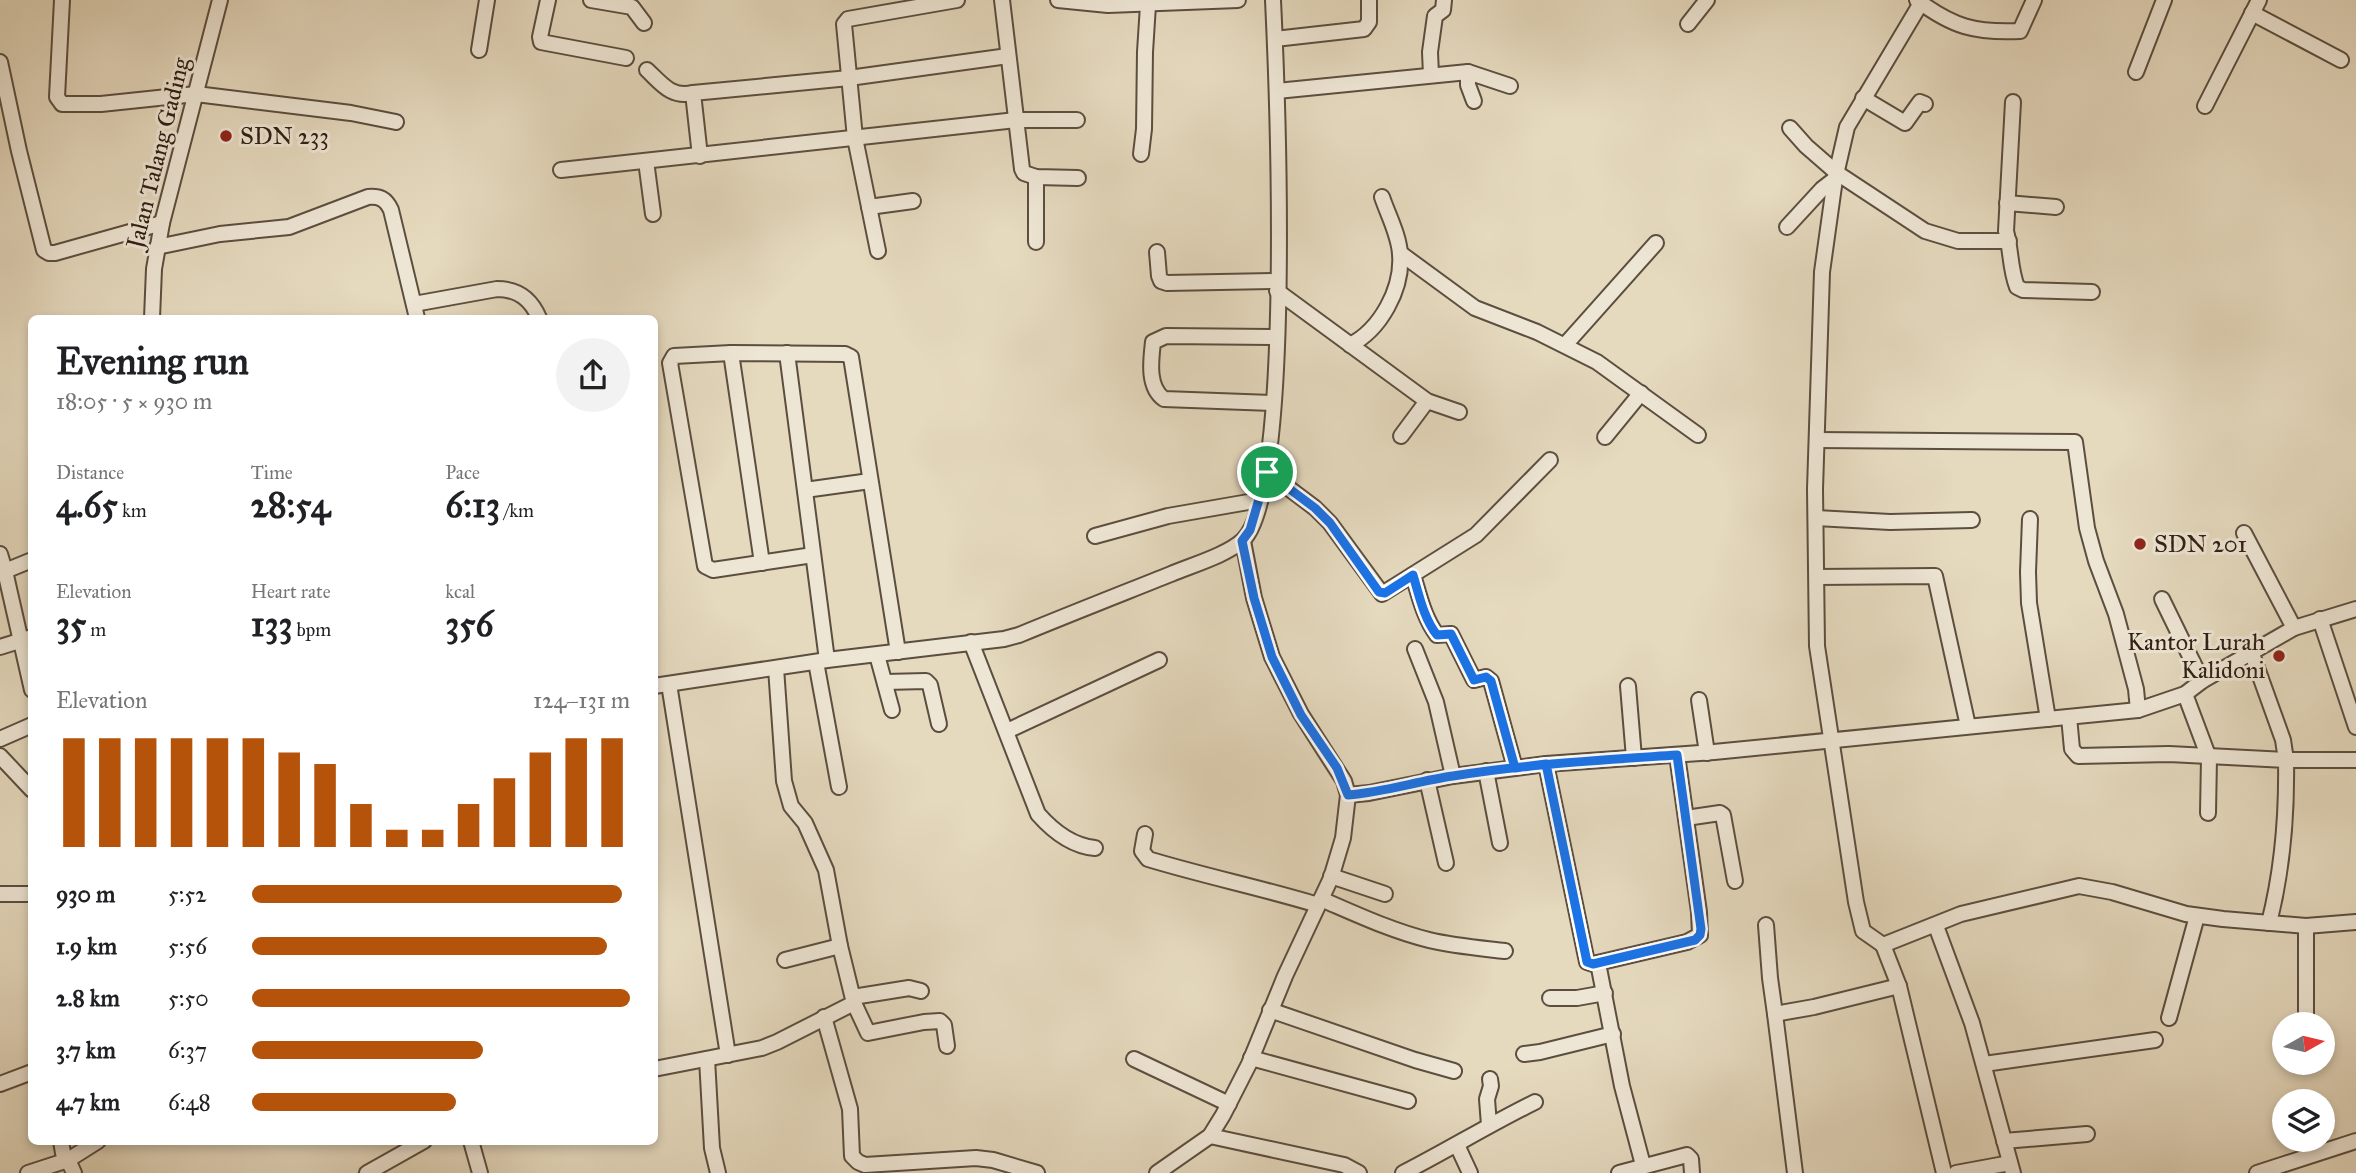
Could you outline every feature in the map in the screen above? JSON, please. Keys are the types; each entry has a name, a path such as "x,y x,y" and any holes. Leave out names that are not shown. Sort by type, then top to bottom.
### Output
{"street":[{"path":"62,0 57,97 60,103 66,106 196,94 351,113 396,122"},
{"name":"Jalan Talang Gading","path":"152,315 157,247 162,223 220,0"},
{"path":"478,50 486,0"},
{"path":"548,0 541,41 626,58"},
{"path":"591,0 632,7 644,23"},
{"path":"878,251 855,138 846,21 876,6 957,0"},
{"path":"1002,0 1022,169 1028,176 1078,178"},
{"path":"1058,0 1108,5 1238,0"},
{"path":"728,1055 662,685 1019,635 1210,558 1242,541 1250,530 1267,472 1273,403 1280,157 1273,0"},
{"path":"1275,39 1364,29 1368,22 1369,0"},
{"path":"1431,75 1430,52 1435,16 1443,10 1444,0"},
{"path":"1688,24 1707,0"},
{"path":"1944,1173 1899,986 1883,945 1863,931 1859,919 1817,646 1817,440 1822,272 1836,176 1847,127 1919,1 1955,23 1971,29 2021,31 2034,0"},
{"path":"2136,72 2164,0"},
{"path":"1141,155 1148,5"},
{"path":"2205,106 2256,7 2341,60"},
{"path":"647,70 673,93 684,95 849,78 1008,56"},
{"path":"0,62 19,151 46,251 55,253 162,223"},
{"path":"1277,91 1468,72 1510,86"},
{"path":"1468,72 1468,85 1474,101"},
{"path":"693,93 700,156"},
{"path":"1863,98 1905,123 1920,102 1925,104"},
{"path":"2013,102 2006,231 2017,287 2023,290 2092,292"},
{"path":"561,170 1016,120 1077,120"},
{"path":"1790,128 1836,176 1925,230 1958,241 2009,241"},
{"path":"646,161 653,214"},
{"path":"1787,227 1836,176"},
{"path":"1036,177 1036,242"},
{"path":"157,247 220,234 289,228 368,197 380,198 385,200 391,210 415,311 498,289 509,289 519,292 528,300 536,315"},
{"path":"1350,345 1366,336 1392,298 1400,267 1400,253 1382,197"},
{"path":"869,207 913,201"},
{"path":"2007,203 2056,207"},
{"path":"1565,345 1656,243"},
{"path":"1157,252 1159,276 1161,281 1167,283 1278,286 1350,345 1427,401 1459,412"},
{"path":"1400,253 1475,308 1565,345 1597,362 1698,435"},
{"path":"1273,403 1164,399 1155,390 1151,366 1153,342 1166,337 1276,337"},
{"path":"731,353 762,563"},
{"path":"813,555 713,570 705,566 670,363 672,358 678,354 731,353 845,354 851,357 898,652"},
{"path":"787,353 839,787"},
{"path":"1605,437 1641,393"},
{"path":"1401,436 1427,401"},
{"path":"1817,440 2075,442 2087,528 2116,614 2136,689 2138,710"},
{"path":"1267,472 1315,508 1330,523 1379,592 1385,593 1476,535 1550,460"},
{"path":"805,490 870,481"},
{"path":"1095,536 1168,516 1260,500"},
{"path":"1816,519 1891,522 1972,520"},
{"path":"2030,519 2029,604 2048,719"},
{"path":"2244,533 2294,628"},
{"path":"1157,1173 1210,1136 1229,1104 1320,902 1343,838 1348,795 1341,775 1301,715 1272,657 1254,598 1242,541"},
{"path":"0,554 25,639 28,661"},
{"path":"5,570 28,561"},
{"path":"1413,575 1424,611 1434,632 1437,635 1451,634 1474,680 1486,677 1491,681 1515,768"},
{"path":"1816,577 1935,576 1968,726"},
{"path":"2162,599 2202,681"},
{"path":"1348,795 1427,780 1546,764 1831,742 2138,710 2185,694 2251,651 2294,628 2356,609"},
{"path":"2320,619 2356,727"},
{"path":"0,646 25,639"},
{"path":"971,642 1038,814 1065,837 1077,844 1095,848"},
{"path":"1415,649 1436,702 1453,776"},
{"path":"2251,651 2283,740 2286,760 2287,818 2283,859 2269,923"},
{"path":"877,654 892,710"},
{"path":"1007,731 1159,660"},
{"path":"776,668 787,794 795,813 805,823 826,870 853,1000 868,1033 940,1021 944,1025 947,1046"},
{"path":"885,682 926,681 930,685 939,724"},
{"path":"1629,686 1634,758"},
{"path":"2185,694 2209,758 2208,813"},
{"path":"1699,700 1707,753"},
{"path":"2069,717 2071,750 2076,755 2169,754 2209,758 2356,760"},
{"path":"0,739 28,727"},
{"path":"1546,764 1587,962 1590,964 1688,942 1700,935 1677,755"},
{"path":"0,756 28,786"},
{"path":"1486,771 1500,843"},
{"path":"1427,780 1446,863"},
{"path":"1686,818 1723,814 1735,881"},
{"path":"1145,834 1142,851 1148,859 1227,881 1320,902 1426,940 1461,947 1505,951"},
{"path":"1331,876 1385,894"},
{"path":"1883,945 1961,914 2079,886 2112,892 2197,916 2306,926 2356,922"},
{"path":"0,894 28,894"},
{"path":"2169,1018 2197,916"},
{"path":"1766,925 1770,978 1795,1173"},
{"path":"1936,926 1972,1023 2011,1168 1956,1173"},
{"path":"2306,926 2306,1012"},
{"path":"785,960 840,947"},
{"path":"1598,963 1622,1086 1643,1165"},
{"path":"1775,1014 1899,986"},
{"path":"658,1067 728,1055 777,1042 853,1000 909,988 922,991"},
{"path":"1549,999 1605,993"},
{"path":"1270,1010 1454,1071"},
{"path":"824,1017 850,1110 852,1156 858,1162 865,1165 976,1158 993,1160 1037,1173"},
{"path":"1524,1054 1613,1034"},
{"path":"1984,1064 2155,1040"},
{"path":"1251,1058 1408,1101"},
{"path":"706,1059 712,1148 718,1173"},
{"path":"1134,1059 1229,1104"},
{"path":"0,1084 28,1074"},
{"path":"1489,1125 1487,1099 1491,1087 1490,1079"},
{"path":"1404,1173 1535,1102"},
{"path":"2004,1141 2087,1134"},
{"path":"1210,1136 1344,1165 1359,1173"},
{"path":"2257,1173 2356,1141"},
{"path":"62,1145 71,1166"},
{"path":"28,1173 71,1166 94,1145"},
{"path":"367,1173 417,1145"},
{"path":"472,1145 480,1173"},
{"path":"1457,1145 1470,1173"},
{"path":"1619,1173 1687,1155 1691,1160 1692,1173"}],"place":[{"name":"SDN 233","path":"226,136"},
{"name":"SDN 201","path":"2140,544"},
{"name":"Kantor Lurah Kalidoni","path":"2279,656"}],"route":[{"path":"1267,472 1250,530 1242,541 1254,598 1272,657 1301,715 1337,768 1348,795 1486,771 1515,768 1546,764 1677,755 1701,929 1695,940 1593,964 1587,962 1555,797 1546,764 1515,768 1491,681 1486,677 1474,680 1451,634 1437,635 1434,632 1424,611 1413,575 1385,593 1379,592 1330,523 1315,508 1267,472"}]}
